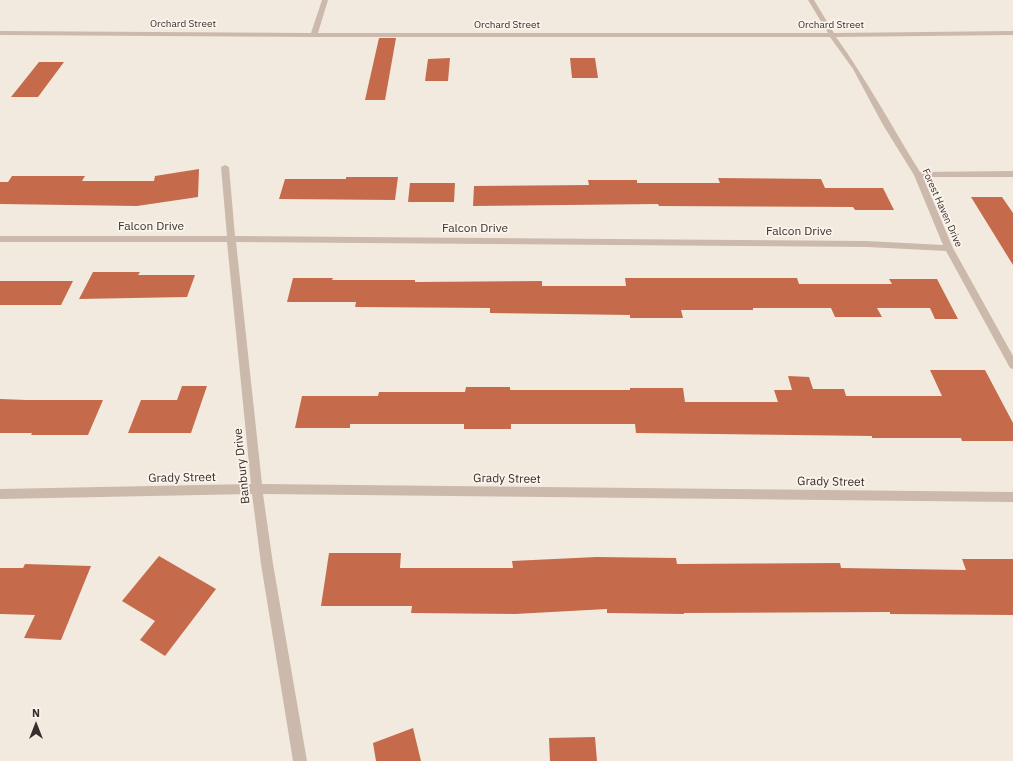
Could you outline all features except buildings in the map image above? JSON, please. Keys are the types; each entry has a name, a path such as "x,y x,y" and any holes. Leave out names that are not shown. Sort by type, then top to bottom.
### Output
{"street":[{"path":"314,35 325,0"},
{"name":"Forest Haven Drive","path":"811,0 832,35 856,69 887,125 918,175 949,248 1013,365"},
{"name":"Orchard Street","path":"0,33 314,35 832,35 1013,33"},
{"name":"Banbury Drive","path":"225,167 257,489 267,564 300,761"},
{"path":"918,175 1013,174"},
{"name":"Falcon Drive","path":"0,239 231,239 867,244 949,248"},
{"name":"Grady Street","path":"0,494 257,489 1013,497"}]}
